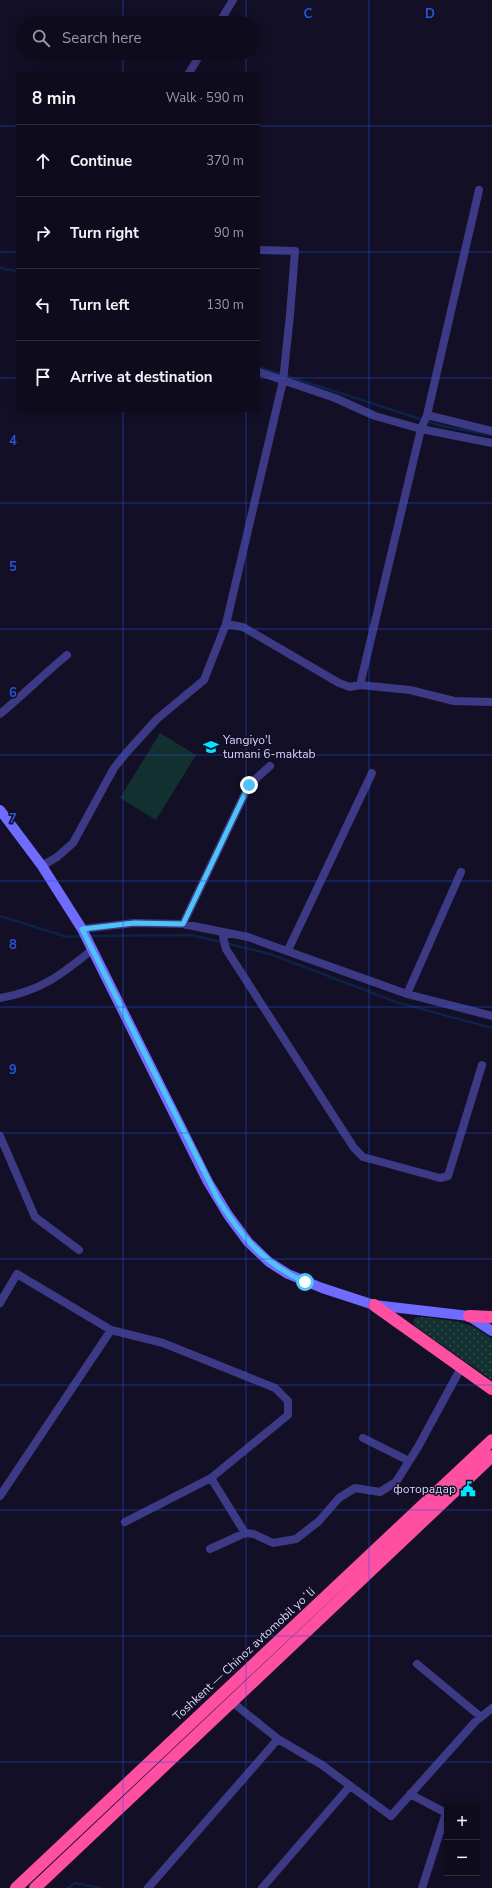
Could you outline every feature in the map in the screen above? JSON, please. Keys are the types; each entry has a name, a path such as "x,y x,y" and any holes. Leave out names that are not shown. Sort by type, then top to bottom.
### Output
{"highway":[{"path":"374,1305 462,1366 492,1389"},
{"path":"469,1316 492,1317"},
{"name":"Toshkent — Chinoz avtomobil yoʻli","path":"35,1888 232,1702 437,1499 491,1440"},
{"name":"Toshkent — Chinoz avtomobil yoʻli","path":"16,1888 437,1499 492,1456"}],"main road":[{"path":"0,810 42,866 82,929 208,1182 241,1233 269,1262 288,1274 322,1288 374,1305 469,1316 492,1331"}],"street":[{"path":"223,16 233,0"},
{"path":"190,72 197,60"},
{"path":"360,685 421,429 427,414 479,190"},
{"path":"42,866 57,857 73,843 114,768 126,752 157,719 204,680 226,624 283,381 290,315 295,251 260,250"},
{"path":"260,372 335,398 375,416 421,429 492,442"},
{"path":"427,414 492,431"},
{"path":"226,624 243,627 339,683 350,687 360,685 410,690 454,701 492,702"},
{"path":"0,714 14,703 32,684 67,655"},
{"path":"183,924 249,785 270,766"},
{"path":"288,950 372,773"},
{"path":"407,994 461,872"},
{"path":"82,929 134,923 183,924 248,937 288,950 407,994 492,1016"},
{"path":"222,932 226,949 354,1148 363,1156 440,1178 448,1176 482,1065"},
{"path":"0,998 16,996 41,987 69,968 91,945"},
{"path":"0,1136 35,1217 79,1250"},
{"path":"0,1303 17,1274 111,1330 163,1343 275,1388 288,1401 288,1415 211,1478 125,1522"},
{"path":"0,1496 111,1330"},
{"path":"210,1549 245,1532 254,1534 273,1543 296,1539 319,1521 339,1498 355,1488 380,1492 396,1482 462,1366"},
{"path":"363,1438 409,1461"},
{"path":"211,1478 245,1532"},
{"path":"417,1664 481,1718"},
{"path":"232,1702 278,1739 322,1765 391,1816 475,1722 492,1708"},
{"path":"148,1888 278,1739"},
{"path":"262,1888 350,1786"},
{"path":"410,1794 446,1813 422,1888"}],"green space":[{"path":"160,733 196,755 156,820 120,798"},
{"path":"421,1317 459,1322 485,1333 492,1340 492,1380 415,1326 413,1321 415,1318"}],"waterway":[{"path":"0,268 16,271"},
{"path":"260,367 442,426 492,435"},
{"path":"0,916 67,937 82,936"},
{"path":"89,936 192,935 270,954 399,1003 492,1028"},
{"path":"68,1888 75,1883 101,1888"}],"place":[{"name":"Yangiyo'l tumani 6-maktab","path":"211,747"},
{"name":"фоторадар","path":"468,1489"}],"route":[{"path":"249,785 183,924 134,923 82,929 208,1182 228,1215 248,1242 269,1262 288,1274 305,1282"}]}
